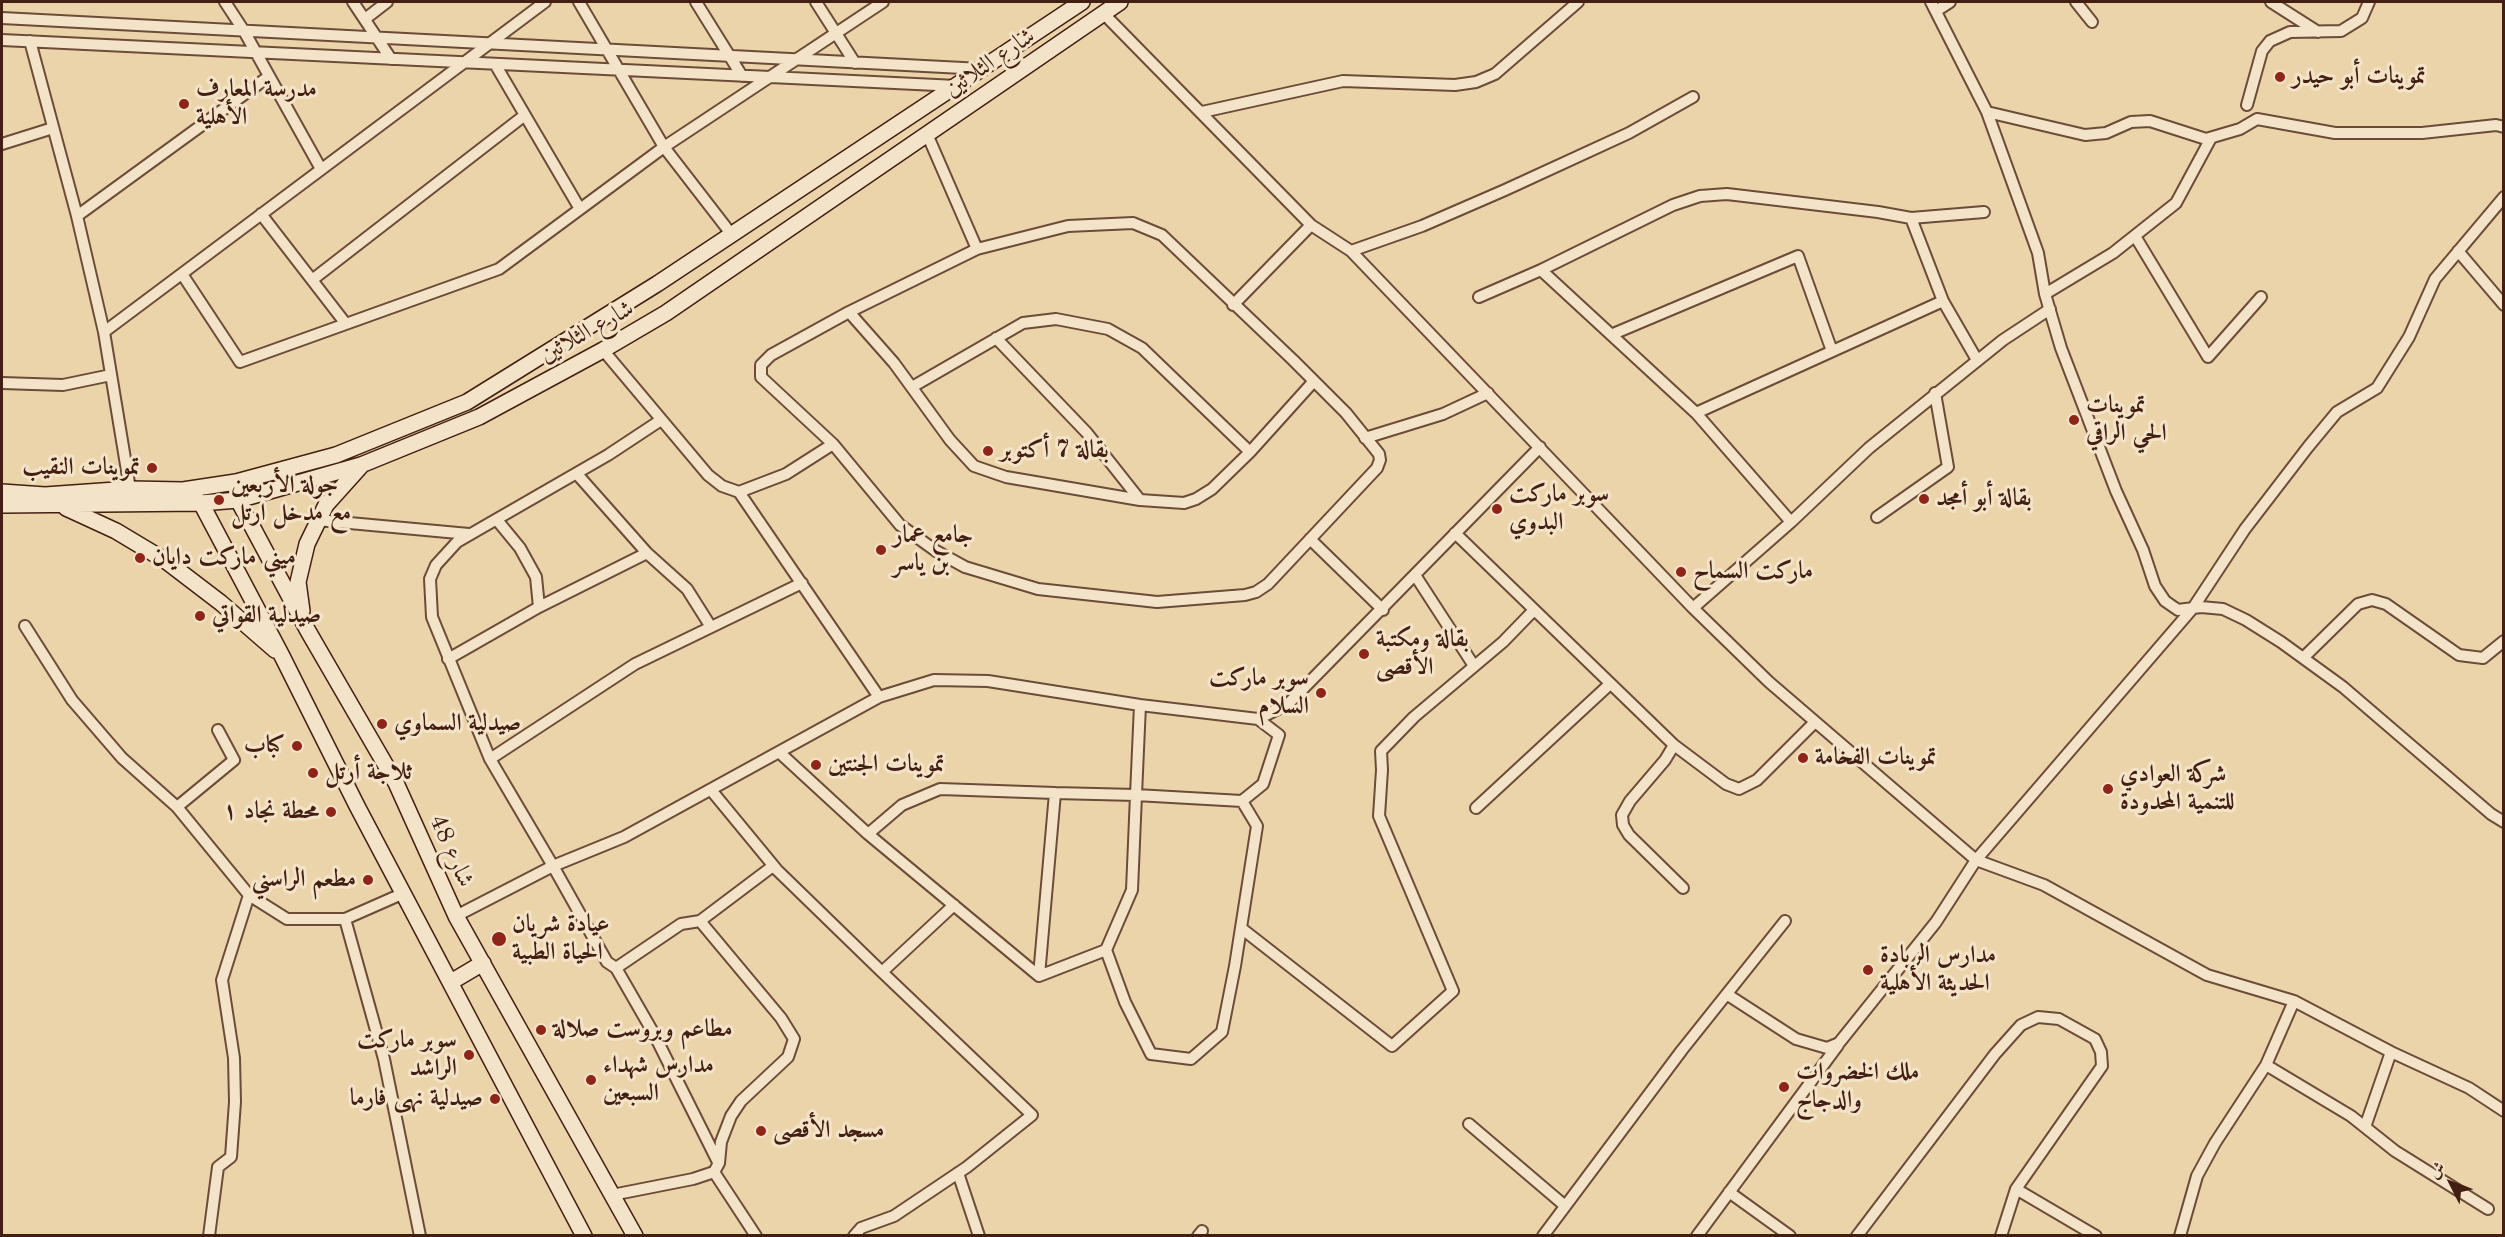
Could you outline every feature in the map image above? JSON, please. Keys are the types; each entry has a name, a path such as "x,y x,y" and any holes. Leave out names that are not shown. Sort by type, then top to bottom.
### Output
{"main road":[{"name":"شارع الثلاثين","path":"2,492 45,495 130,489 183,490 236,482 336,455 467,402 657,284 1082,2"},
{"name":"شارع الثلاثين","path":"2,505 201,503 238,500 361,465 479,417 666,313 927,134 1100,7 1120,2"},
{"path":"308,631 299,598 298,582 302,561 317,520 338,490 361,465"},
{"name":"شارع 48","path":"236,482 238,500 308,631 396,783 456,916 634,1236"},
{"path":"183,490 201,503 282,656 357,806 584,1236"},
{"path":"60,505 117,531 166,561 221,603 282,656"},
{"path":"451,982 483,963"}],"street":[{"path":"225,2 244,31 321,169"},
{"path":"353,2 391,59"},
{"path":"365,19 387,2"},
{"path":"104,332 545,2"},
{"path":"579,2 664,147 732,235"},
{"path":"696,2 742,76"},
{"path":"816,2 855,63"},
{"path":"182,274 240,362 500,269 664,147 883,2"},
{"path":"1202,112 1343,81 1455,85 1476,82 1495,74 1578,2"},
{"path":"1950,2 1933,6 1987,112 2038,253 2045,294 2061,348 2155,586 2164,601 2178,610 2223,609 2246,620 2343,687 2502,820"},
{"path":"2076,2 2092,22"},
{"path":"2271,2 2319,33"},
{"path":"2247,105 2262,51 2270,41 2290,32 2340,31 2362,18 2369,2"},
{"path":"1100,7 1311,225 1351,251 1693,608 1769,682 1976,860 2044,885 2207,975 2294,1000 2391,1052 2469,1088 2504,1111"},
{"path":"2,18 982,69"},
{"path":"2,40 957,86"},
{"path":"30,41 104,332 130,489"},
{"path":"495,64 580,209"},
{"path":"76,216 268,77"},
{"path":"1351,251 1422,226 1505,190 1629,133 1693,97"},
{"path":"1987,112 2085,135 2106,133 2131,122 2150,121 2206,139 2240,129 2257,119 2335,133 2422,133 2504,127"},
{"path":"312,280 525,115"},
{"path":"2,144 53,128"},
{"path":"927,134 977,249"},
{"path":"2045,294 2113,253 2176,203 2211,138"},
{"path":"1479,297 1542,270 1673,205 1714,194 1741,195 1911,218 1984,213"},
{"path":"1697,1236 1839,1043 1936,922 1976,860 2193,608 2245,529 2337,412 2377,387 2409,337 2435,279 2504,197"},
{"path":"261,214 346,324"},
{"path":"1911,218 1943,302 1977,360"},
{"path":"1132,223 1162,235 1346,413 1379,453 1380,460 1377,468 1268,584 1256,592 1245,595 1156,602 1038,589 965,567 900,525 832,444 761,377 761,365 771,355 849,312 977,249 1068,226 1132,223"},
{"path":"1233,305 1311,225"},
{"path":"2135,236 2208,357 2261,297"},
{"path":"2458,251 2504,305"},
{"path":"1613,334 1798,256 1832,351"},
{"path":"1542,270 1696,413 1791,522"},
{"path":"1696,413 1943,302"},
{"path":"1693,608 1791,522 1869,448 1977,360 2050,309"},
{"path":"849,312 894,363 950,440 974,466 1006,477 1140,500 1184,503 1212,489 1250,452 1314,381"},
{"path":"912,387 1023,323 1056,319 1108,329 1142,348 1250,452"},
{"path":"996,338 1088,433 1140,500"},
{"path":"603,350 708,475 722,486 739,492 879,697"},
{"path":"2,383 63,385 111,375"},
{"path":"1365,438 1443,414 1488,393"},
{"path":"1877,517 1948,467 1935,393"},
{"path":"661,420 577,474 457,542 436,565 430,579 432,617 490,759 554,866 607,962 616,968 654,1035 717,1168 756,1236"},
{"path":"739,492 786,474 832,444"},
{"path":"1258,719 1288,704 1383,610 1540,447"},
{"path":"577,474 647,553 687,589 711,627"},
{"path":"317,520 471,534"},
{"path":"497,520 520,548 536,577 539,607"},
{"path":"1455,533 1674,745 1726,784 1739,789 1757,780 1815,722"},
{"path":"1310,539 1383,610"},
{"path":"448,659 539,607 647,553"},
{"path":"1415,575 1474,666"},
{"path":"490,759 635,664 802,583"},
{"path":"2304,658 2358,604 2372,600 2386,604 2459,655 2483,658 2504,641"},
{"path":"1241,928 1392,1046 1453,992 1378,816 1382,770 1381,751 1414,717 1474,666 1534,610"},
{"path":"25,626 72,700 122,758 177,807 249,895 287,919 345,919 404,893"},
{"path":"456,916 554,866 624,837 879,697 934,680 988,681 1140,705 1258,719 1279,735 1263,784 1242,801 940,789 902,805 868,834"},
{"path":"1476,808 1610,684"},
{"path":"1140,705 1132,890 1106,950 1125,1002 1151,1054 1191,1059 1222,1032 1257,826 1242,801"},
{"path":"177,807 234,760 218,730"},
{"path":"1674,745 1665,760 1630,801 1622,814 1623,825 1629,835 1683,888"},
{"path":"780,753 868,834 1039,976"},
{"path":"711,790 773,866 1032,1116 958,1173 894,1216 861,1228 854,1236"},
{"path":"1039,976 1054,793"},
{"path":"616,968 681,924 700,921 773,866"},
{"path":"209,1236 218,1167 231,1157 235,1102 234,1058 222,980 249,895"},
{"path":"882,972 954,905"},
{"path":"345,919 384,1059 420,1236"},
{"path":"700,921 781,1018 794,1039 788,1057 741,1101 730,1116 721,1142 717,1168"},
{"path":"1543,1236 1682,1050 1785,921"},
{"path":"1039,976 1106,950"},
{"path":"1728,995 1796,1039 1827,1048 1839,1043"},
{"path":"2180,1236 2197,1176 2215,1143 2266,1065 2294,1000"},
{"path":"1857,1236 1995,1054 2021,1025 2038,1017 2059,1019 2095,1039 2101,1052 2102,1066 2016,1188 2001,1236"},
{"path":"2365,1127 2391,1052"},
{"path":"2266,1065 2351,1116 2395,1151 2488,1209"},
{"path":"1469,1124 1564,1205"},
{"path":"612,1195 693,1179 717,1168"},
{"path":"958,1173 979,1236"},
{"path":"2016,1188 2096,1236"},
{"path":"1729,1192 1790,1236"}],"place":[{"name":"تموينات أبو حيدر","path":"2280,77"},
{"name":"مدرسة المعارف الأهلية","path":"184,104"},
{"name":"تموينات الحي الراقي","path":"2074,420"},
{"name":"بقالة 7 أكتوبر","path":"988,451"},
{"name":"تموينات النقيب","path":"152,468"},
{"name":"بقالة أبو أمجد","path":"1924,499"},
{"name":"جولة الأربعين مع مدخل ارتل","path":"219,500"},
{"name":"سوبر ماركت البدوي","path":"1497,509"},
{"name":"جامع عمار بن ياسر","path":"881,550"},
{"name":"ميني ماركت دايان","path":"140,558"},
{"name":"ماركت السماح","path":"1681,572"},
{"name":"صيدلية القواتي","path":"200,616"},
{"name":"بقالة ومكتبة الأقصى","path":"1364,654"},
{"name":"سوبر ماركت السلام","path":"1321,693"},
{"name":"صيدلية السماوي","path":"382,724"},
{"name":"كباب","path":"297,746"},
{"name":"تموينات الفخامة","path":"1803,758"},
{"name":"تموينات الجنتين","path":"816,765"},
{"name":"ثلاجة أرتل","path":"313,773"},
{"name":"شركة العوادي للتنمية المحدودة","path":"2108,789"},
{"name":"محطة نجاد ١","path":"331,812"},
{"name":"مطعم الراسني","path":"368,880"},
{"name":"عيادة شريان الحياة الطبية","path":"499,939"},
{"name":"مدارس الريادة الحديثة الأهلية","path":"1868,970"},
{"name":"مطاعم وبروست صلالة","path":"541,1030"},
{"name":"سوبر ماركت الراشد","path":"469,1055"},
{"name":"مدارس شهداء السبعين","path":"591,1080"},
{"name":"ملك الخضروات والدجاج","path":"1784,1087"},
{"name":"صيدلية نهى فارما","path":"495,1099"},
{"name":"مسجد الأقصى","path":"761,1131"}]}
